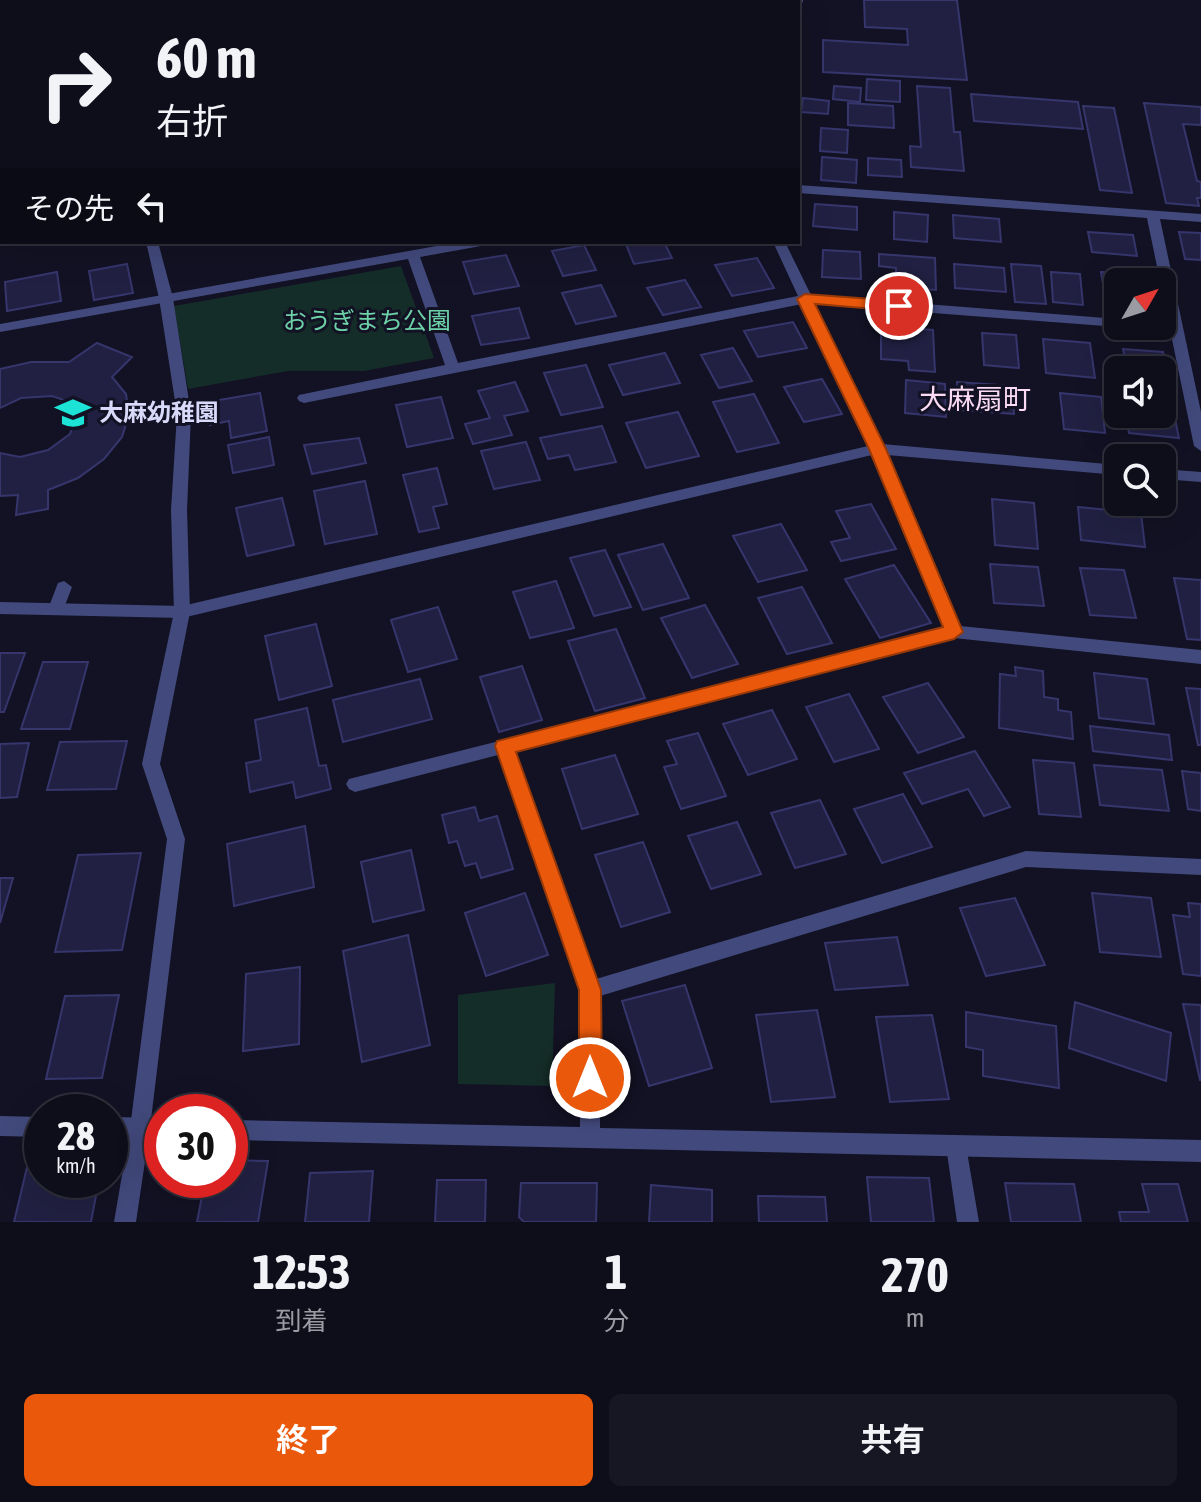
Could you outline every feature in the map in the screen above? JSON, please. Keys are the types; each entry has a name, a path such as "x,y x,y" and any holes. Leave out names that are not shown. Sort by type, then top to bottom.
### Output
{"street":[{"path":"800,189 1201,218"},
{"path":"1153,215 1161,268"},
{"path":"125,1222 140,1128 176,839 151,764 182,612 179,510 184,414 166,298 152,244"},
{"path":"0,328 470,244"},
{"path":"780,244 877,449 954,632"},
{"path":"413,254 453,368"},
{"path":"304,398 805,299 1104,322"},
{"path":"1173,340 1201,446"},
{"path":"0,608 182,612 877,449 1104,469"},
{"path":"1176,475 1201,477"},
{"path":"56,609 64,587"},
{"path":"355,784 954,632 1201,657"},
{"path":"504,746 590,990 590,1137"},
{"path":"590,990 1026,859 1201,867"},
{"path":"0,1126 24,1127"},
{"path":"128,1128 144,1128"},
{"path":"248,1130 1201,1151"},
{"path":"956,1146 968,1222"}],"green space":[{"name":"おうぎまち公園","path":"401,266 434,358 364,371 288,371 188,389 174,306"},
{"path":"555,983 552,1086 458,1084 458,995"}],"building":[{"path":"864,0 957,0 967,80 823,72 823,40 908,45 907,29 865,27"},
{"path":"867,79 900,81 900,102 866,100"},
{"path":"834,86 861,88 860,102 833,99"},
{"path":"917,86 950,88 954,132 960,132 964,171 911,167 910,146 921,147"},
{"path":"971,94 1078,102 1083,129 974,121"},
{"path":"803,98 829,101 828,114 801,112"},
{"path":"848,103 893,106 894,128 848,125"},
{"path":"1144,103 1201,107 1201,125 1183,124 1197,181 1201,182 1201,198 1197,198 1199,206 1166,203"},
{"path":"1083,106 1114,108 1132,193 1100,190"},
{"path":"821,128 848,130 847,153 820,151"},
{"path":"822,157 857,160 856,183 821,180"},
{"path":"868,158 901,160 902,177 868,175"},
{"path":"815,204 857,207 857,230 813,226"},
{"path":"894,212 928,215 927,242 894,239"},
{"path":"953,215 999,219 1001,242 954,238"},
{"path":"1088,232 1133,235 1137,256 1092,252"},
{"path":"1179,232 1201,233 1201,260 1185,259"},
{"path":"626,244 665,244 672,258 634,264"},
{"path":"584,245 596,270 563,276 552,251"},
{"path":"823,250 860,252 861,279 822,277"},
{"path":"879,254 935,258 936,290 896,287 896,268 879,266"},
{"path":"506,255 519,286 474,294 463,262"},
{"path":"757,258 774,288 732,296 715,265"},
{"path":"127,264 133,293 94,300 89,271"},
{"path":"954,264 1004,268 1006,292 955,288"},
{"path":"1011,264 1041,266 1046,304 1015,302"},
{"path":"57,272 61,301 7,311 5,282"},
{"path":"1051,272 1080,274 1083,305 1053,302"},
{"path":"685,280 701,307 663,315 647,288"},
{"path":"601,285 616,316 576,324 562,293"},
{"path":"519,308 529,338 481,345 472,316"},
{"path":"793,322 807,348 758,357 744,331"},
{"path":"881,326 933,330 935,372 909,370 908,361 881,359"},
{"path":"982,333 1016,335 1019,368 984,365"},
{"path":"1043,339 1090,343 1095,378 1046,373"},
{"path":"97,343 132,357 112,377 126,394 129,415 122,437 104,459 78,478 48,490 48,509 16,515 18,495 0,496 0,453 20,457 48,450 70,434 76,415 64,400 52,396 21,398 0,408 0,369 31,362 69,362"},
{"path":"733,348 752,381 719,388 701,355"},
{"path":"1123,349 1163,352 1164,356 1124,356"},
{"path":"665,353 680,383 623,395 609,365"},
{"path":"586,365 603,407 561,415 544,373"},
{"path":"822,379 842,414 804,422 784,387"},
{"path":"906,380 945,384 946,417 905,413"},
{"path":"515,382 528,411 504,416 512,435 473,444 465,424 490,418 478,391"},
{"path":"957,382 1012,386 1014,414 959,410"},
{"path":"260,393 267,431 231,438 229,421 210,425 207,402"},
{"path":"1060,393 1101,397 1105,433 1064,429"},
{"path":"754,394 779,443 737,452 713,402"},
{"path":"441,397 453,438 407,447 396,405"},
{"path":"678,412 699,456 646,468 626,423"},
{"path":"1176,424 1179,438 1129,433 1128,428 1176,428"},
{"path":"602,426 616,462 575,470 569,455 548,459 540,438"},
{"path":"269,437 274,465 233,473 228,445"},
{"path":"359,438 366,463 312,474 304,445"},
{"path":"526,442 540,480 494,489 481,451"},
{"path":"437,468 447,504 433,507 439,528 419,532 403,475"},
{"path":"365,481 377,534 325,544 314,491"},
{"path":"282,498 294,545 247,556 236,508"},
{"path":"992,499 1034,503 1038,549 995,545"},
{"path":"871,504 896,549 841,561 831,542 850,538 836,511"},
{"path":"1078,507 1104,509 1104,516 1141,516 1145,547 1081,540"},
{"path":"781,524 807,570 758,582 733,536"},
{"path":"663,544 689,598 643,610 618,555"},
{"path":"605,550 631,607 594,616 570,558"},
{"path":"990,564 1038,567 1044,606 994,603"},
{"path":"894,565 931,623 880,638 845,579"},
{"path":"1080,568 1124,570 1136,618 1090,615"},
{"path":"1174,578 1201,580 1201,640 1187,639"},
{"path":"556,581 574,628 530,638 513,592"},
{"path":"802,587 832,643 787,654 758,598"},
{"path":"705,605 738,664 692,678 661,618"},
{"path":"438,607 457,659 408,672 391,620"},
{"path":"316,624 332,686 279,700 265,636"},
{"path":"616,629 645,698 595,711 568,641"},
{"path":"0,653 25,653 4,712 0,712"},
{"path":"43,662 88,662 70,729 21,729"},
{"path":"522,666 542,720 499,732 480,677"},
{"path":"1015,667 1043,671 1044,697 1058,699 1058,710 1071,712 1073,739 999,728 1000,674 1016,676"},
{"path":"1094,673 1147,679 1154,724 1099,718"},
{"path":"420,679 432,719 343,742 333,700"},
{"path":"928,683 964,737 918,753 883,697"},
{"path":"1186,688 1201,689 1201,745 1198,745"},
{"path":"849,694 879,749 834,762 806,707"},
{"path":"307,708 319,766 326,765 331,789 296,798 293,782 250,792 246,763 261,760 255,720"},
{"path":"772,710 797,759 748,775 723,724"},
{"path":"1090,726 1169,735 1172,760 1093,751"},
{"path":"698,733 726,796 681,809 664,767 677,764 667,741"},
{"path":"127,741 116,789 47,790 60,742"},
{"path":"29,743 17,797 0,798 0,744"},
{"path":"975,751 1010,807 984,816 968,789 922,804 904,773"},
{"path":"615,755 638,814 582,829 562,769"},
{"path":"1033,760 1074,763 1081,817 1039,814"},
{"path":"1094,765 1162,770 1169,811 1100,805"},
{"path":"1182,771 1201,773 1201,811 1188,809"},
{"path":"903,794 932,847 882,863 854,809"},
{"path":"820,800 846,854 795,868 771,813"},
{"path":"475,807 479,821 497,816 513,869 481,878 476,863 465,866 457,841 449,843 442,815"},
{"path":"737,822 761,874 711,889 688,836"},
{"path":"305,826 314,887 234,906 227,844"},
{"path":"643,842 670,912 621,927 595,855"},
{"path":"411,850 424,910 373,922 361,862"},
{"path":"141,853 122,950 55,952 78,855"},
{"path":"0,878 13,878 0,923"},
{"path":"525,893 548,955 486,976 465,913"},
{"path":"1092,893 1151,898 1161,957 1100,952"},
{"path":"1015,898 1045,965 986,976 960,908"},
{"path":"1188,903 1201,904 1201,976 1183,974 1173,915 1190,917"},
{"path":"408,935 430,1045 362,1062 343,951"},
{"path":"897,937 908,985 835,990 825,943"},
{"path":"300,967 299,1044 243,1051 246,974"},
{"path":"685,985 712,1068 649,1086 622,1001"},
{"path":"119,995 102,1078 46,1079 65,996"},
{"path":"1075,1002 1171,1033 1166,1081 1069,1048"},
{"path":"1183,1004 1201,1005 1201,1080 1200,1080"},
{"path":"817,1010 835,1097 771,1102 756,1015"},
{"path":"966,1012 1056,1026 1059,1088 983,1076 983,1050 966,1047"},
{"path":"932,1015 949,1099 890,1102 876,1017"},
{"path":"248,1160 268,1161 258,1222 197,1222 202,1198 248,1198"},
{"path":"373,1171 369,1222 305,1222 310,1173"},
{"path":"867,1177 929,1178 934,1222 871,1222"},
{"path":"24,1180 24,1198 96,1198 91,1222 14,1222"},
{"path":"437,1180 486,1180 485,1222 435,1222"},
{"path":"521,1183 597,1183 596,1222 524,1222 519,1217"},
{"path":"1005,1183 1074,1184 1081,1222 1011,1222"},
{"path":"1142,1184 1178,1184 1188,1222 1121,1222 1119,1212 1149,1212"},
{"path":"651,1185 712,1190 712,1222 649,1222"},
{"path":"758,1196 825,1197 827,1222 759,1222"}],"place":[{"name":"大麻幼稚園","path":"73,413"}],"district":[{"name":"大麻扇町","path":"975,399"}],"route":[{"path":"590,1078 590,990 504,746 954,632 877,449 805,299 899,306"}]}
